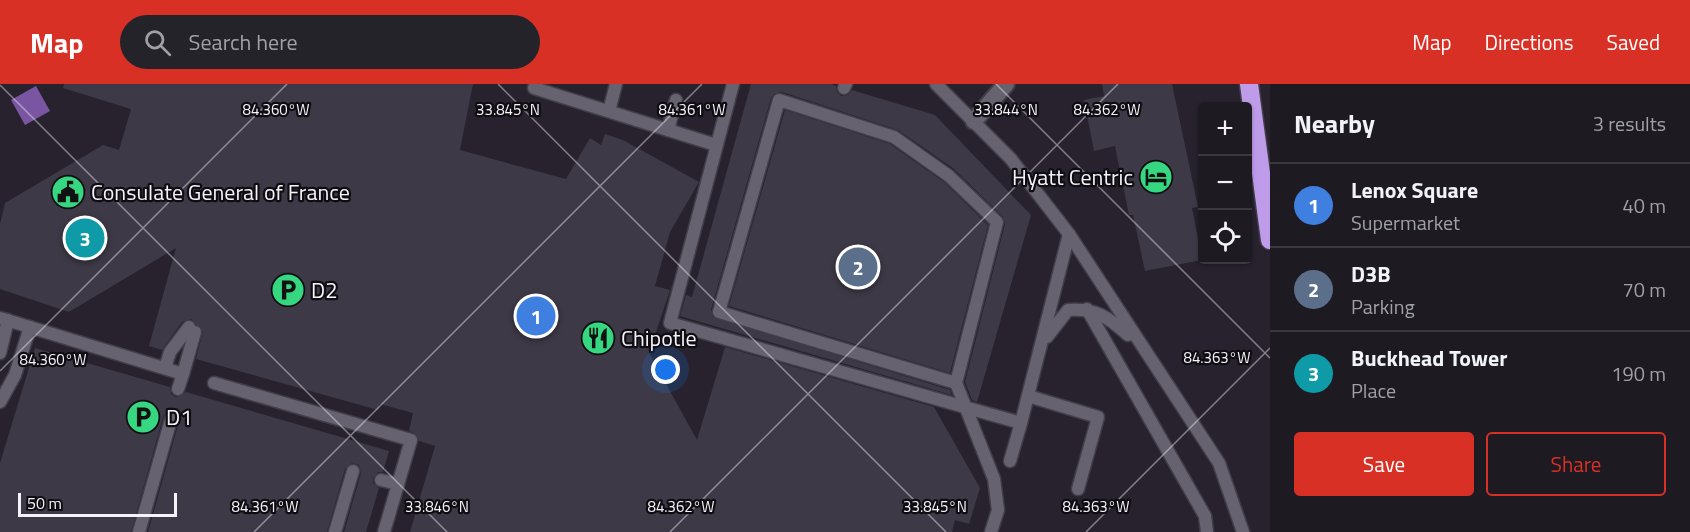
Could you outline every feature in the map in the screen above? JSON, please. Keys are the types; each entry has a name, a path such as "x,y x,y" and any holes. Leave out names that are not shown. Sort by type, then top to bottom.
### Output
{"highway":[{"path":"1249,84 1270,240"}],"street":[{"path":"974,121 1006,84"}],"lane":[{"path":"609,111 616,84"},
{"path":"733,84 670,323 1021,423"},
{"path":"936,84 1011,159 1069,234 1219,463 1243,532"},
{"path":"534,88 716,146"},
{"path":"668,130 676,100"},
{"path":"956,383 719,312 779,100 894,137 949,176 997,222 956,383 994,479 998,510 991,532"},
{"path":"1010,461 1069,234"},
{"path":"1040,348 1055,324 1068,310 1087,309 1112,320 1141,346"},
{"path":"1087,309 1205,516 1207,532"},
{"path":"0,353 4,319 183,374"},
{"path":"0,402 15,375 30,327"},
{"path":"165,368 170,352 192,330 178,389"},
{"path":"214,383 411,440 384,532"},
{"path":"1028,396 1098,417 1078,489"},
{"path":"139,532 172,416"},
{"path":"335,532 353,471"},
{"path":"381,480 398,484"}],"shaded area":[{"path":"36,86 50,111 25,125 11,100"}],"building":[{"path":"64,84 473,84 460,150 566,179 590,138 601,145 605,134 623,140 699,182 670,232 655,286 670,290 649,353 697,440 725,347 934,407 980,488 969,524 955,520 952,532 410,532 435,446 419,441 416,434 409,431 413,413 380,404 378,410 196,359 203,331 191,319 182,322 162,350 149,346 176,248 69,312 0,289 0,224 5,203 103,145 119,150 131,109 63,88"},
{"path":"751,84 831,84 836,86 841,96 848,95 852,90 935,115 1031,215 977,402 972,400 965,382 1005,224 1003,217 954,169 898,130 782,92 774,94 771,98 711,310 713,317 950,390 952,395 680,316 686,295 692,297"},
{"name":"Hyatt Centric","path":"1102,84 1172,84 1198,207 1192,208 1198,239 1198,261 1145,271 1133,215 1129,215 1115,146 1094,151 1084,100 1104,96"},
{"path":"785,110 890,144 944,182 988,225 950,373 729,306"},
{"name":"D1","path":"35,348 170,387 171,394 176,397 186,392 389,451 383,472 378,472 373,478 373,483 379,488 366,532 344,532 361,473 359,465 352,463 345,469 327,532 148,532 180,418 178,411 171,408 164,414 131,532 0,532 0,463"}],"place":[{"name":"Hyatt Centric","path":"1156,177"},
{"name":"Consulate General of France","path":"68,192"},
{"name":"Buckhead Tower","path":"85,238"},
{"name":"D3B","path":"858,267"},
{"name":"D2","path":"288,290"},
{"name":"Lenox Square","path":"536,316"},
{"name":"Chipotle","path":"598,338"},
{"name":"D1","path":"143,417"}]}
